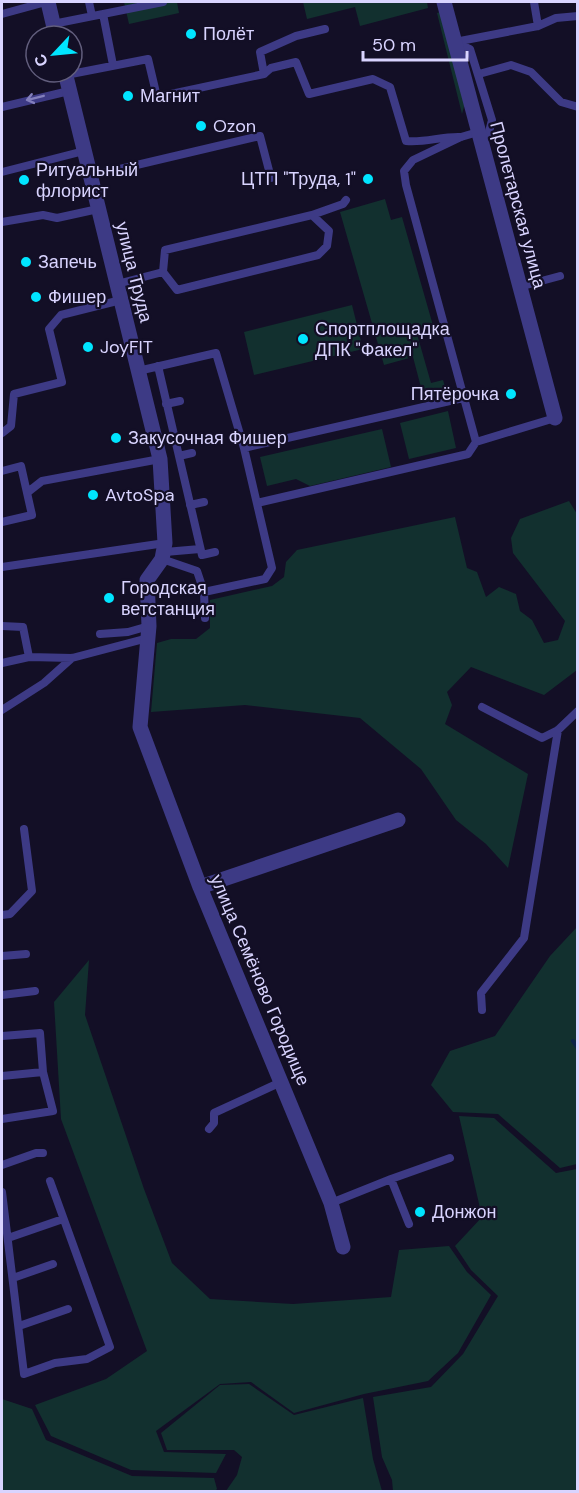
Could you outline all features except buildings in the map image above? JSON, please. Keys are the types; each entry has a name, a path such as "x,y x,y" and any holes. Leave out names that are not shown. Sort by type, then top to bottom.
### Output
{"street":[{"path":"47,2 53,24"},
{"name":"Пролетарская улица","path":"444,2 555,418"},
{"name":"улица Труда","path":"68,84 160,459 164,551"},
{"path":"148,632 147,580 164,551"},
{"name":"улица Семёново Городище","path":"148,632 140,727 200,887 331,1203 343,1247"},
{"path":"200,887 398,820"}],"lane":[{"path":"2,14 47,2"},
{"path":"89,2 92,16"},
{"path":"71,24 92,16 163,2"},
{"path":"534,2 538,26"},
{"path":"103,14 114,65"},
{"path":"454,42 538,26 556,18 578,16"},
{"path":"264,74 260,52 296,36 325,29"},
{"path":"84,74 148,58 157,97 264,74 271,68 296,62 309,94 373,80 390,87 406,141 419,142 445,136 480,138 489,132 492,120 470,49 454,42"},
{"path":"479,74 511,65 521,68 531,72 561,102 578,107"},
{"path":"2,107 55,84"},
{"path":"90,176 260,136 271,178"},
{"path":"461,137 413,160 404,171 476,442"},
{"path":"2,172 84,151"},
{"path":"312,214 329,231 327,246 318,255 177,290 163,272 165,250 312,214 343,204 346,200"},
{"path":"2,222 43,215 57,218 98,209"},
{"path":"117,284 163,272"},
{"path":"519,287 560,276"},
{"path":"2,434 11,426 14,394 62,382 49,329 61,315 83,305 121,300"},
{"path":"138,371 216,353 244,448 272,568 266,579 204,591"},
{"path":"158,366 200,549 202,555 215,552"},
{"path":"244,448 463,398"},
{"path":"166,404 180,401"},
{"path":"257,503 468,454 476,442 555,418"},
{"path":"179,456 192,453"},
{"path":"28,492 42,480 160,459"},
{"path":"2,471 21,466 32,515 2,522"},
{"path":"190,505 204,502"},
{"path":"2,567 200,549"},
{"path":"164,551 197,571 204,591 205,618"},
{"path":"2,626 23,627 29,657"},
{"path":"100,634 148,632"},
{"path":"2,663 29,657 72,658 148,632"},
{"path":"2,710 44,683 72,658"},
{"path":"482,706 542,738 558,730 578,711"},
{"path":"482,1010 481,993 524,938 558,730"},
{"path":"2,915 10,914 32,891 24,829"},
{"path":"2,956 26,954"},
{"path":"2,995 35,991"},
{"path":"2,1036 40,1033 44,1072 53,1111 2,1119"},
{"path":"2,1076 44,1072"},
{"path":"208,1129 214,1123 214,1113 281,1082"},
{"path":"2,1165 36,1153 43,1153"},
{"path":"331,1203 450,1158"},
{"path":"391,1179 408,1224"},
{"path":"2,1192 24,1374 55,1363 87,1359 110,1347 50,1181"},
{"path":"8,1238 63,1219"},
{"path":"13,1278 53,1264"},
{"path":"19,1326 68,1309"}],"green space":[{"path":"124,2 177,2 179,13 129,24"},
{"path":"303,2 427,2 428,8 360,26 355,7 307,19"},
{"path":"440,12 465,103 462,114 437,13"},
{"path":"385,199 391,220 402,217 434,329 417,334 431,383 443,380 447,393 424,399 413,357 384,365 340,212"},
{"name":"Спортплощадка ДПК \"Факел\"","path":"352,305 363,349 254,375 244,332"},
{"path":"448,411 456,448 409,459 400,423"},
{"path":"382,429 391,467 310,486 296,479 267,486 260,457"},
{"path":"569,501 577,514 577,670 544,695 471,667 447,692 452,705 445,724 528,774 508,868 486,844 456,820 421,769 360,718 245,705 151,712 157,643 171,639 196,639 210,628 210,600 272,586 284,577 286,562 297,550 455,517 467,568 477,572 486,597 499,587 516,594 520,611 532,620 544,643 558,640 565,621 513,553 511,538 520,519"},
{"path":"577,927 577,1164 560,1168 498,1114 453,1112 431,1085 450,1051 495,1036 550,956"},
{"path":"89,960 85,1015 144,1189 172,1263 210,1299 293,1304 391,1297 399,1250 449,1246 467,1272 491,1295 458,1353 428,1381 364,1394 294,1413 251,1382 220,1384 156,1431 164,1452 226,1454 216,1473 131,1470 51,1436 35,1405 106,1379 147,1351 61,1119 54,1002"},
{"path":"459,1116 494,1118 556,1173 577,1169 577,1491 393,1491 392,1480 382,1457 373,1397 431,1387 463,1354 498,1296 471,1270 455,1246 482,1217"},
{"path":"249,1384 294,1415 363,1398 373,1459 382,1491 226,1491 237,1475 242,1457 234,1450 167,1450 161,1433 220,1385"},
{"path":"2,1399 32,1409 46,1440 132,1476 214,1478 217,1489 214,1492 2,1491"}],"waterway":[{"path":"573,1041 578,1048"}],"place":[{"name":"Полёт","path":"191,34"},
{"name":"Магнит","path":"128,96"},
{"name":"Ozon","path":"201,126"},
{"name":"ЦТП \"Труда, 1\"","path":"368,179"},
{"name":"Ритуальный флорист","path":"24,180"},
{"name":"Запечь","path":"26,262"},
{"name":"Фишер","path":"36,297"},
{"name":"Спортплощадка ДПК \"Факел\"","path":"303,339"},
{"name":"JoyFIT","path":"88,347"},
{"name":"Пятёрочка","path":"511,394"},
{"name":"Закусочная Фишер","path":"116,438"},
{"name":"AvtoSpa","path":"93,495"},
{"name":"Городская ветстанция","path":"109,598"},
{"name":"Донжон","path":"420,1212"}]}
